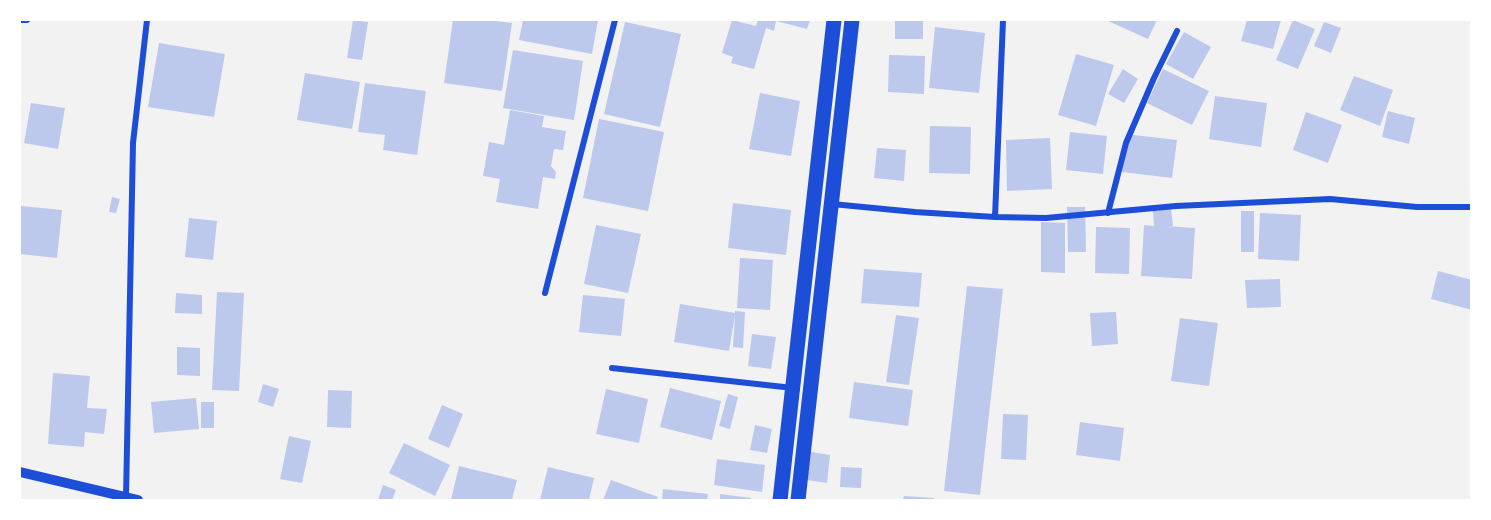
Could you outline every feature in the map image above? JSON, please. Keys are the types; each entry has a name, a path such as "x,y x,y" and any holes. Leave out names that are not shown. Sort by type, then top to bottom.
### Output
{"main road":[{"path":"780,501 834,20"},
{"path":"798,501 852,20"}],"street":[{"path":"20,20 27,20"},
{"path":"126,497 133,143 147,20"},
{"path":"545,293 615,20"},
{"path":"995,217 1003,20"},
{"path":"1108,213 1126,143 1177,31"},
{"path":"831,204 915,212 1046,218 1176,206 1330,199 1417,207 1472,207"},
{"path":"612,368 793,388"},
{"path":"20,472 138,501"}],"building":[{"path":"353,20 368,22 362,60 347,58"},
{"path":"453,20 512,23 502,91 444,83"},
{"path":"523,20 598,20 592,54 519,40"},
{"path":"732,20 756,26 758,20 810,20 807,29 776,21 774,31 766,28 754,69 731,63 733,57 722,53"},
{"path":"895,20 923,20 923,39 895,39"},
{"path":"1106,20 1157,20 1148,39"},
{"path":"1247,20 1281,20 1273,49 1241,41"},
{"path":"1293,20 1315,29 1298,69 1276,60"},
{"path":"625,22 681,34 660,127 604,114"},
{"path":"1324,22 1341,28 1331,53 1314,46"},
{"path":"935,27 985,33 979,93 929,88"},
{"path":"1184,32 1211,47 1193,79 1166,64"},
{"path":"159,43 225,54 214,117 148,107"},
{"path":"513,50 583,61 574,120 503,108"},
{"path":"1076,54 1114,65 1096,126 1058,115"},
{"path":"889,55 925,56 924,94 888,92"},
{"path":"1123,69 1138,79 1124,103 1108,94"},
{"path":"1163,69 1209,91 1192,125 1147,103"},
{"path":"305,73 360,82 352,129 297,120"},
{"path":"1354,76 1393,90 1380,126 1340,110"},
{"path":"365,83 426,91 417,155 383,150 385,135 358,132"},
{"path":"760,93 800,101 791,156 749,149"},
{"path":"1215,96 1267,103 1261,147 1209,139"},
{"path":"31,103 65,108 58,149 24,143"},
{"path":"510,110 544,116 542,127 566,131 563,150 554,149 551,166 556,172 555,179 543,177 538,209 496,202 500,179 483,176 489,142 504,145"},
{"path":"1388,111 1415,118 1409,144 1382,137"},
{"path":"1306,112 1342,125 1328,163 1293,150"},
{"path":"599,119 664,132 648,211 583,198"},
{"path":"930,126 971,127 970,174 929,173"},
{"path":"1070,132 1107,136 1103,174 1066,170"},
{"path":"1126,134 1177,140 1172,178 1122,172"},
{"path":"1050,138 1052,189 1007,191 1006,140"},
{"path":"877,148 906,150 904,181 874,178"},
{"path":"112,197 120,199 116,213 109,212"},
{"path":"733,203 791,210 786,255 728,248"},
{"path":"21,206 62,210 57,258 20,254"},
{"path":"1067,207 1085,207 1086,252 1068,252"},
{"path":"1171,209 1173,226 1166,226 1195,228 1192,279 1141,276 1144,225 1154,226 1153,211"},
{"path":"1241,211 1254,211 1254,252 1241,252"},
{"path":"1260,213 1301,215 1299,261 1258,259"},
{"path":"189,218 217,221 213,260 185,257"},
{"path":"1041,222 1065,223 1065,273 1041,272"},
{"path":"596,225 641,234 628,293 584,284"},
{"path":"1096,227 1130,228 1129,274 1095,273"},
{"path":"740,258 773,260 770,310 737,308"},
{"path":"864,269 922,273 919,307 861,303"},
{"path":"1438,271 1472,280 1472,310 1431,299"},
{"path":"1280,279 1281,307 1247,308 1245,280"},
{"path":"967,286 1003,289 980,495 944,491"},
{"path":"217,292 244,293 239,391 212,390"},
{"path":"176,293 202,295 202,314 175,313"},
{"path":"583,295 625,299 621,336 579,332"},
{"path":"680,304 735,313 735,311 745,312 743,348 733,347 735,315 729,351 674,342"},
{"path":"1116,312 1118,344 1092,346 1090,313"},
{"path":"896,315 919,318 909,385 886,382"},
{"path":"1180,318 1218,323 1209,386 1171,381"},
{"path":"752,334 776,337 771,369 748,366"},
{"path":"177,347 200,348 200,376 177,375"},
{"path":"53,373 90,376 87,408 107,409 104,434 85,432 84,447 48,444"},
{"path":"854,382 913,390 908,426 849,418"},
{"path":"263,384 279,389 273,407 258,402"},
{"path":"670,388 721,401 712,440 660,427"},
{"path":"606,389 648,399 639,443 596,434"},
{"path":"328,390 352,391 351,428 327,427"},
{"path":"728,394 738,397 730,429 719,426"},
{"path":"196,398 199,429 154,433 151,402"},
{"path":"201,402 214,402 214,428 201,428"},
{"path":"442,405 463,414 449,448 428,439"},
{"path":"1003,414 1028,415 1026,460 1001,459"},
{"path":"1080,422 1124,428 1120,461 1076,455"},
{"path":"755,425 772,429 767,453 750,450"},
{"path":"289,436 311,441 302,483 280,479"},
{"path":"404,443 450,465 435,496 389,473"},
{"path":"811,452 830,455 827,483 807,480"},
{"path":"717,459 765,465 762,492 714,485"},
{"path":"459,466 517,480 512,500 451,500"},
{"path":"548,467 594,478 589,500 540,500"},
{"path":"841,467 862,468 861,488 840,487"},
{"path":"611,480 658,497 656,500 603,500"},
{"path":"383,485 396,490 392,500 378,500"},
{"path":"663,489 708,494 707,500 662,500"},
{"path":"720,494 751,498 751,500 720,500"},
{"path":"904,496 934,498 934,500 903,500"}]}
